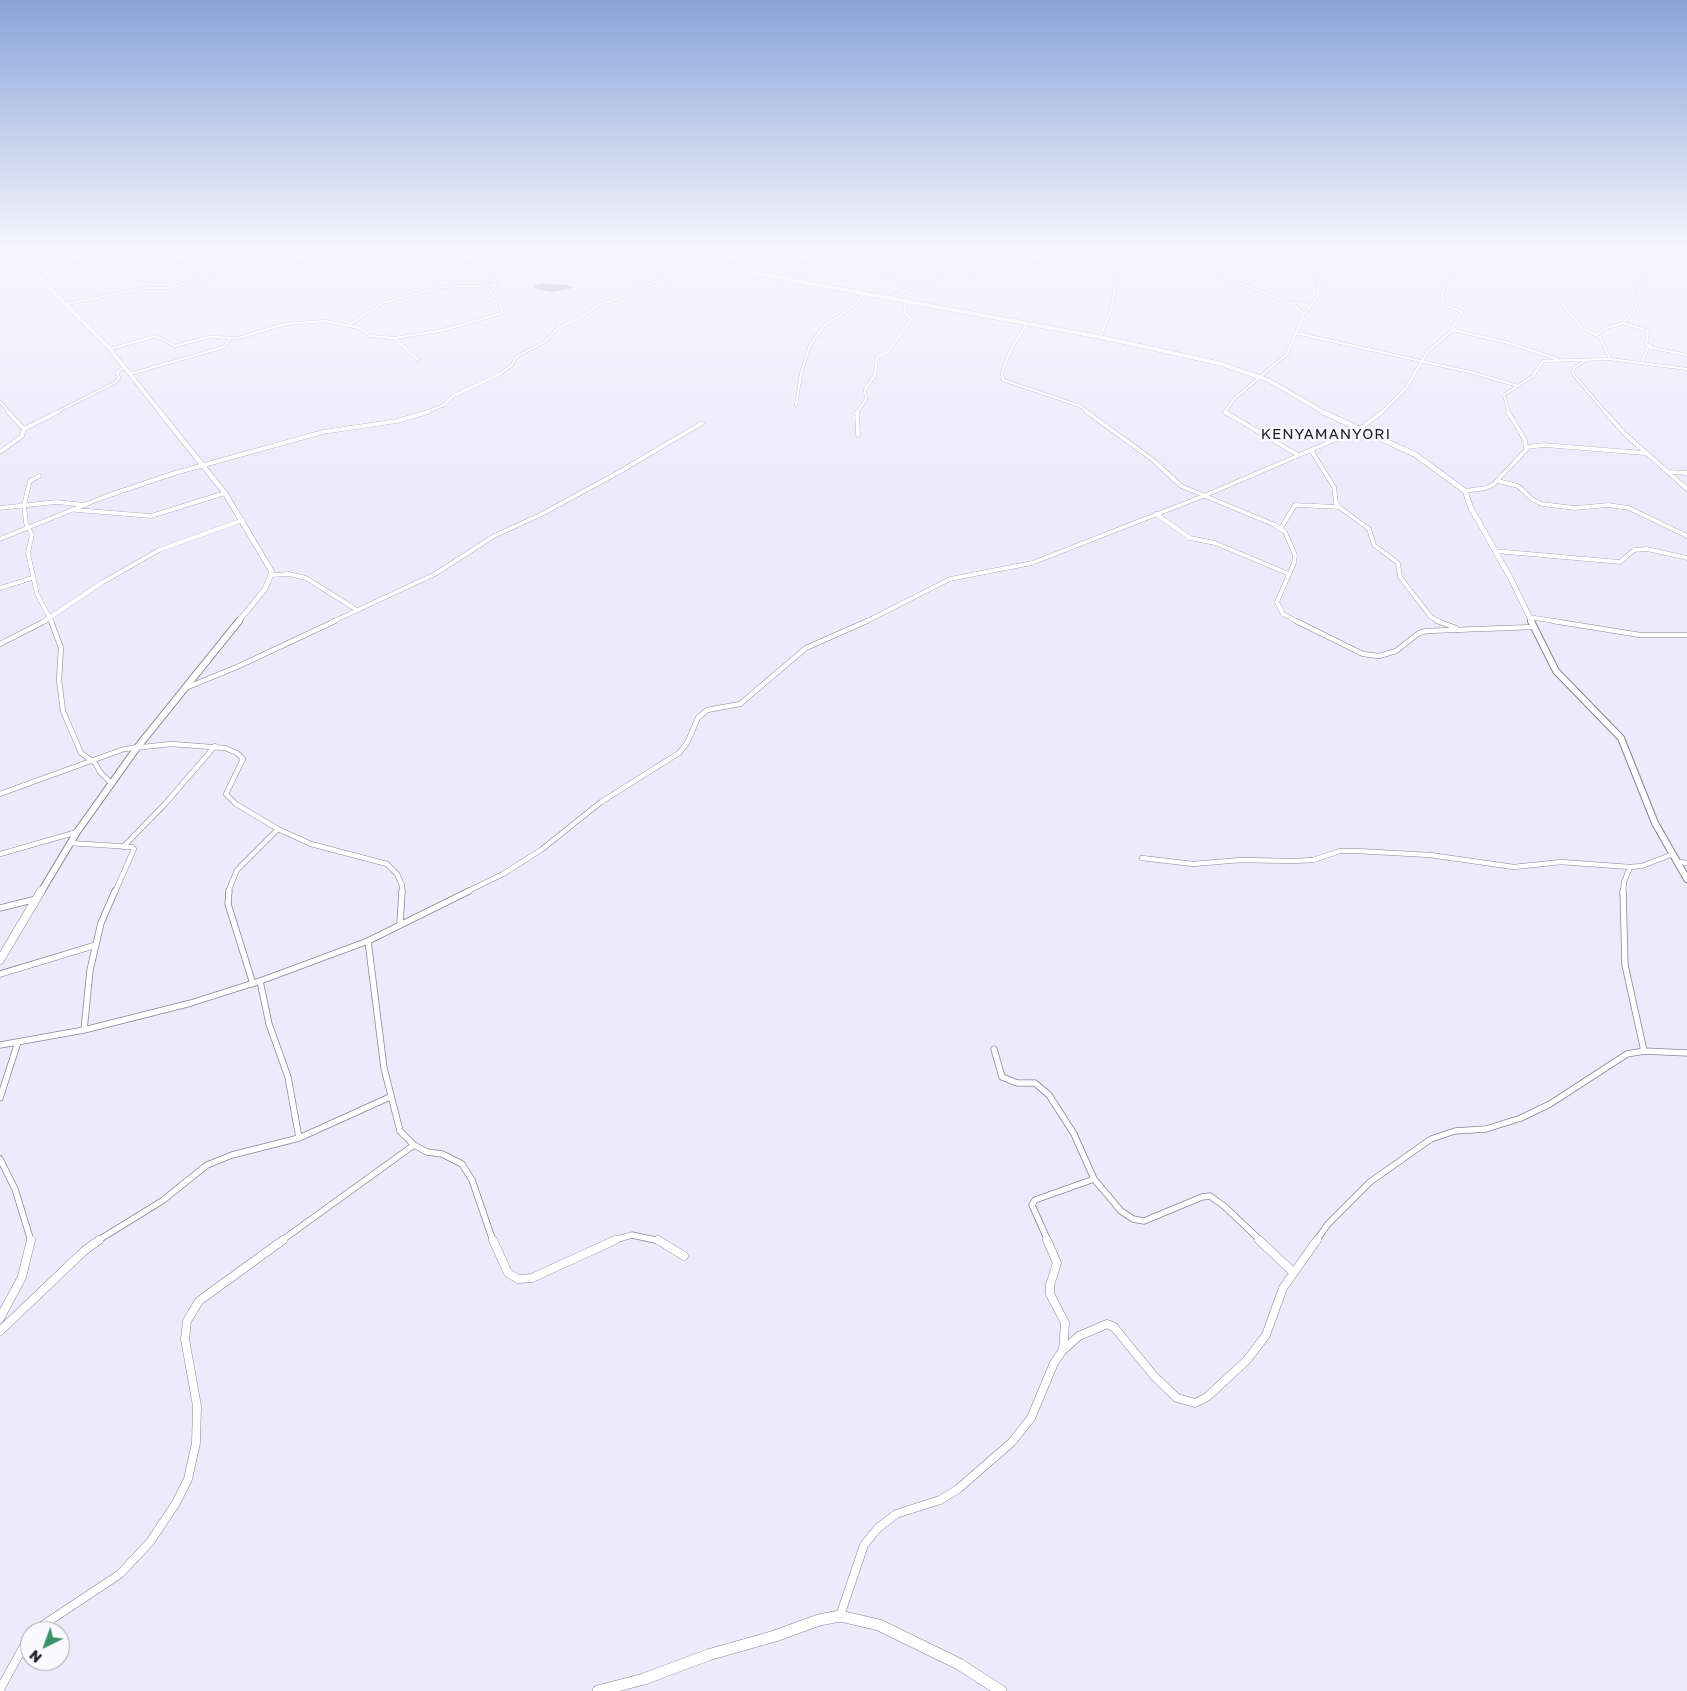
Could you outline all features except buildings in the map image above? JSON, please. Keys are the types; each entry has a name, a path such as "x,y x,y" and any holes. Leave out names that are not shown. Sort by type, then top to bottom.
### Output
{"street":[{"path":"0,960 77,832 136,749 188,687 265,589 272,574 268,563 225,493 110,349 91,329"},
{"path":"110,349 156,336 172,346 209,337 230,339 272,329"},
{"path":"361,329 371,336 394,338 448,329"},
{"path":"0,539 142,484 203,465 324,432 404,420 437,408 453,396 504,372 512,365 516,357 546,341 557,329"},
{"path":"796,405 801,374 806,364 810,345 819,329"},
{"path":"858,435 857,412 866,399 865,390 875,375 877,357 888,352 904,329"},
{"path":"1024,329 1011,349 1002,372 1003,380 1024,389 1080,406 1125,442 1153,460 1175,481 1281,528 1288,536 1295,555 1294,563 1277,602 1283,614 1363,654 1379,656 1396,651 1419,633 1459,629 1533,627"},
{"path":"1057,329 1100,336 1218,363 1262,377 1319,410 1416,455 1465,491 1471,508 1556,671 1605,719 1621,738 1655,823 1687,878"},
{"path":"1100,336 1103,329"},
{"path":"1298,329 1286,354 1262,377 1234,399 1225,412 1298,455"},
{"path":"1584,329 1602,340 1610,359"},
{"path":"1596,335 1605,329"},
{"path":"1641,329 1648,331 1646,344 1687,355"},
{"path":"0,1045 84,1030 191,1003 253,984 368,941 503,874 542,850 601,802 678,753 687,743 698,718 707,710 740,704 806,648 903,604 950,579 1032,563 1206,495 1360,429 1388,408 1406,388 1428,350 1442,337 1454,330 1508,343 1557,359"},
{"path":"1296,333 1341,341 1518,386"},
{"path":"394,338 418,360"},
{"path":"130,374 224,347 230,339"},
{"path":"1642,362 1646,348 1654,347"},
{"path":"1465,491 1486,488 1498,481 1520,458 1527,447 1526,440 1506,410 1504,395 1533,376 1543,361 1557,359 1610,359 1687,369"},
{"path":"1586,359 1574,368 1573,374 1576,380 1644,453 1670,472 1687,489"},
{"path":"0,452 22,436 24,429 116,382 119,378 117,372 124,367"},
{"path":"0,402 4,405 3,408 15,417 24,429"},
{"path":"188,687 218,675 435,574 494,536 540,515 621,471 702,423"},
{"path":"1527,447 1544,446 1644,453"},
{"path":"1311,450 1334,487 1336,503 1339,507 1369,529 1373,536 1374,546 1398,563 1400,577 1431,616 1437,622 1459,629"},
{"path":"1670,472 1687,473"},
{"path":"39,476 30,481 24,506 28,528 32,535 28,550 32,564 32,578 37,594 51,618 60,648 59,680 63,711 78,747 89,760 98,766 100,772 112,784"},
{"path":"1498,481 1518,486 1537,502 1548,506 1575,508 1608,505 1629,508 1687,536"},
{"path":"73,510 152,516 225,493"},
{"path":"0,508 67,502 86,505"},
{"path":"1281,528 1295,505 1339,507"},
{"path":"1156,514 1190,538 1215,543 1289,574"},
{"path":"0,644 51,618 103,582 159,550 243,520"},
{"path":"1495,551 1620,562 1638,548 1687,558"},
{"path":"272,574 289,574 306,578 357,610"},
{"path":"0,588 32,578"},
{"path":"1528,616 1640,635 1687,635"},
{"path":"0,794 89,760 124,749 171,744 214,746 237,753 244,759 242,767 226,794 229,799 258,819 311,844 387,864 398,874 402,885 400,924"},
{"path":"123,847 165,804 214,746"},
{"path":"253,984 228,904 228,892 237,870 278,829"},
{"path":"0,854 77,832"},
{"path":"70,843 132,848 134,853 101,923 90,970 84,1030"},
{"path":"1142,858 1193,864 1241,860 1294,861 1312,860 1340,852 1357,851 1430,855 1514,867 1560,862 1630,867 1642,866 1673,854"},
{"path":"1679,862 1687,863"},
{"path":"1630,867 1624,882 1622,907 1624,965 1644,1052"},
{"path":"0,908 36,899"},
{"path":"368,941 376,1018 390,1097 400,1131 414,1145 428,1152 442,1154 462,1164 472,1180 497,1253 508,1273 518,1280 532,1278 604,1243 632,1235 658,1240 684,1256"},
{"path":"0,974 96,945"},
{"path":"260,981 269,1024 288,1077 299,1138"},
{"path":"0,1098 18,1042"},
{"path":"994,1049 1002,1077 1016,1083 1035,1083 1048,1095 1074,1134 1094,1179 1121,1212 1133,1219 1144,1221 1202,1197 1210,1196 1224,1206 1293,1272"},
{"path":"840,1616 864,1545 878,1528 896,1514 940,1500 958,1489 1012,1442 1030,1418 1054,1363 1063,1350 1079,1336 1107,1324 1120,1333 1154,1376 1177,1398 1195,1403 1207,1398 1252,1354 1266,1335 1283,1288 1293,1272 1328,1224 1370,1182 1431,1139 1455,1131 1486,1129 1521,1118 1550,1104 1627,1054 1644,1052 1687,1053"},
{"path":"0,1331 84,1251 108,1233 137,1218 162,1201 207,1165 232,1155 299,1138 390,1097"},
{"path":"49,1621 120,1574 150,1542 176,1503 188,1479 196,1443 197,1406 185,1339 187,1321 199,1301 414,1145"},
{"path":"0,1159 15,1189 31,1240 28,1259 22,1277 0,1318"},
{"path":"1063,1350 1065,1323 1050,1294 1050,1285 1057,1263 1032,1206 1035,1200 1042,1196 1094,1179"},
{"path":"598,1691 644,1680 708,1655 775,1636 819,1620 840,1616 878,1625 959,1664 1001,1691"},
{"path":"0,1689 20,1649"}],"district":[{"name":"KENYAMANYORI","path":"1326,434"}]}
